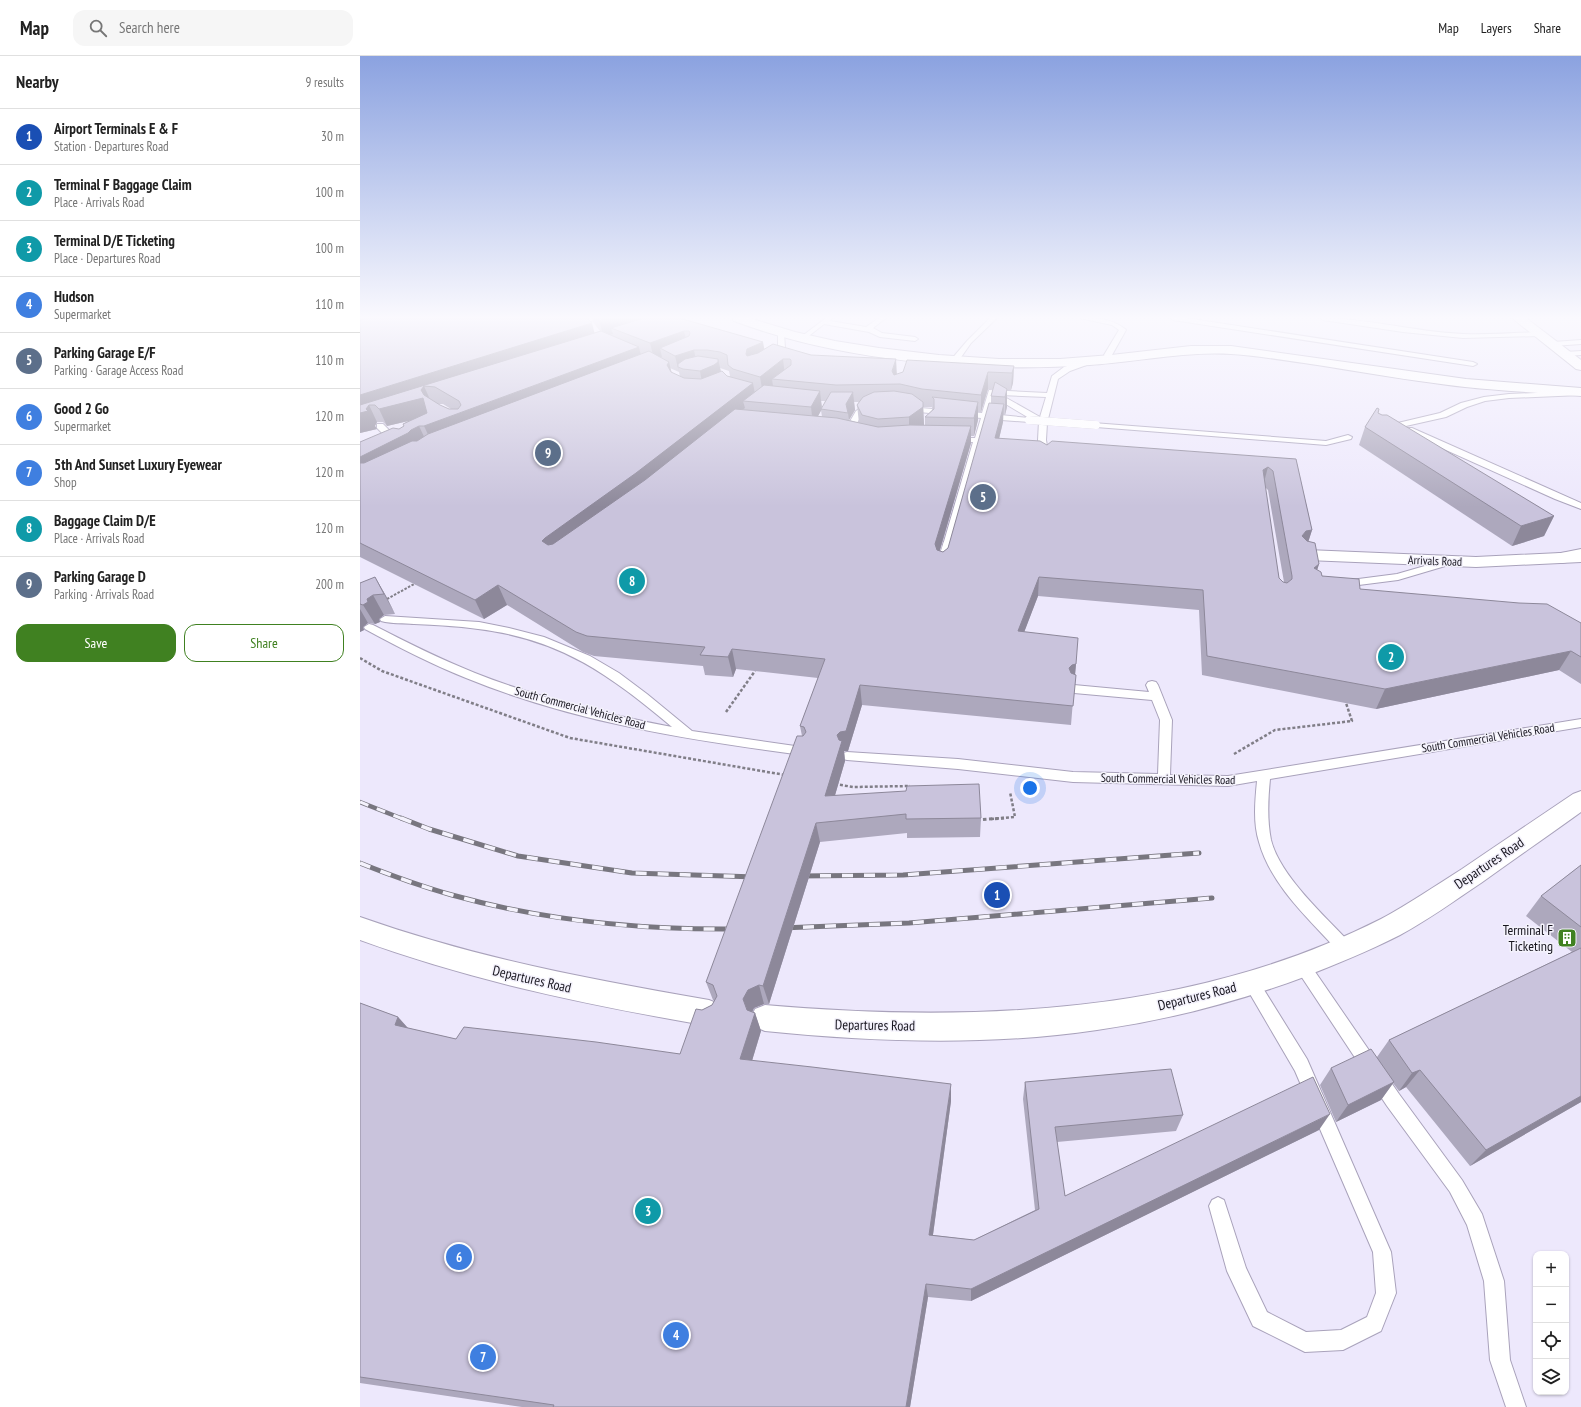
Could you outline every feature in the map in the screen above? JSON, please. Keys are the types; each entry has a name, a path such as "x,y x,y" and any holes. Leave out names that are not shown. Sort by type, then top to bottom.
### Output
{"main road":[{"path":"1452,381 1581,392"},
{"path":"1562,558 1581,554"},
{"name":"Arrivals Road","path":"1307,555 1449,562 1505,562 1562,558"},
{"path":"1562,558 1581,557"},
{"name":"Departures Road","path":"765,1018 810,1023 977,1026 1033,1023 1096,1017 1204,995 1251,982 1302,964 1345,948 1389,927 1425,907 1581,800"},
{"name":"Departures Road","path":"360,928 430,953 497,971 627,999 709,1013"}],"lane":[{"path":"1045,459 1041,432 1045,411 1054,381"},
{"path":"992,392 1050,395"},
{"path":"942,566 992,392"},
{"path":"992,392 1040,421"},
{"path":"1377,430 1443,415 1464,405 1484,399 1581,392"},
{"path":"897,405 919,410 985,417 1096,426 1326,442 1348,437"},
{"path":"851,407 878,406"},
{"path":"846,434 863,436 856,432 853,423 859,413 868,407"},
{"path":"919,410 929,416 930,419"},
{"path":"1398,425 1581,506"},
{"path":"380,426 385,435 407,443"},
{"path":"948,440 978,440"},
{"path":"1562,558 1581,550"},
{"path":"1336,585 1398,577 1449,562"},
{"path":"384,619 487,627 509,631 571,652 599,666 628,685 689,735"},
{"name":"South Commercial Vehicles Road","path":"369,627 416,653 470,677 595,715 689,735 802,751"},
{"path":"1152,685 1166,720 1164,780"},
{"path":"1074,689 1157,697"},
{"name":"South Commercial Vehicles Road","path":"847,756 958,764 1073,777 1228,781 1581,723"},
{"path":"1264,776 1261,817 1265,842 1271,855 1277,867 1306,905 1345,948"},
{"path":"1302,964 1393,1100 1456,1186 1475,1221 1494,1281 1500,1360 1516,1407"},
{"path":"1218,1206 1237,1271 1260,1319 1305,1342 1343,1340 1374,1324 1386,1293 1382,1252 1301,1065 1251,982"}],"path":[{"path":"386,599 419,581"},
{"path":"726,712 755,670"},
{"path":"1234,754 1275,730 1352,721 1346,703"},
{"path":"973,820 1015,817 1009,786 1008,770"}],"shaded area":[{"path":"360,381 1581,381 1581,1407 360,1407"}],"building":[{"path":"360,381 405,381 360,395"},
{"path":"438,381 546,381 424,426 419,426 360,457 360,442 393,428 399,429 404,426 403,424 427,413 423,398 379,409 375,405 369,405 366,409 368,411 360,413 360,405","holes":["424,386 435,387 459,401 461,405 458,409 449,409 424,395 421,390"]},
{"path":"569,381 746,381 753,383 636,473 545,538 542,541 548,545 553,544 645,480 735,409 837,418 878,427 910,425 971,426 935,544 937,550 943,552 948,548 989,403 1004,404 995,438 1040,441 1047,445 1052,441 1296,459 1312,530 1306,531 1302,536 1307,541 1315,543 1319,564 1314,568 1321,572 1322,576 1359,579 1360,589 1519,603 1547,604 1581,623 1581,657 1571,651 1385,689 1207,656 1203,590 1039,577 1018,631 1078,638 1076,664 1069,668 1071,673 1076,675 1073,706 860,685 846,731 840,732 837,735 839,740 842,741 825,796 906,791 907,786 979,784 981,818 906,819 906,814 816,823 763,986 759,985 748,990 743,999 747,1010 755,1013 740,1059 951,1084 929,1235 974,1240 1039,1209 1025,1082 1171,1069 1183,1115 1055,1127 1065,1196 1313,1077 1330,1114 971,1289 926,1284 906,1407 553,1407 554,1405 360,1377 360,1003 398,1017 395,1025 456,1039 464,1027 596,1042 680,1054 696,1009 702,1010 712,1005 717,996 713,985 706,982 797,736 803,736 806,732 804,727 800,726 825,659 732,649 728,657 700,655 705,647 587,636 576,632 498,585 475,600 360,543 360,463 364,463 412,441 417,441 428,434","holes":["1268,467 1273,471 1292,579 1287,583 1283,582 1279,578 1263,470"]},
{"path":"794,381 985,381 981,395 922,389 900,384 836,385"},
{"path":"995,382 1007,389 1005,397 991,396"},
{"path":"764,385 820,391 811,407 743,401"},
{"path":"894,391 912,394 923,402 923,407 909,417 878,419 862,415 857,405 863,397 874,392"},
{"path":"831,392 853,392 846,404 848,413 821,409"},
{"path":"932,397 978,402 974,418 925,417 934,409 934,399"},
{"path":"1377,408 1379,409 1378,413 1387,415 1554,516 1521,526 1365,427"},
{"path":"375,577 384,594 373,595 367,599 368,602 363,605 360,604 360,583"},
{"path":"1581,865 1581,927 1541,896"},
{"path":"1581,948 1581,1096 1486,1150 1420,1070 1412,1073 1389,1040"},
{"path":"1371,1049 1394,1082 1348,1105 1331,1068"}],"railway":[{"path":"360,802 403,819"},
{"path":"401,818 429,829 518,856 632,873 756,877"},
{"path":"798,876 903,875 1199,853"},
{"path":"360,863 440,892 522,911 629,926 737,929"},
{"path":"781,928 909,923 1212,898"}],"place":[{"name":"Parking Garage D","path":"548,453"},
{"name":"Parking Garage E/F","path":"983,497"},
{"name":"Baggage Claim D/E","path":"632,581"},
{"name":"Terminal F Baggage Claim","path":"1391,657"},
{"name":"Airport Terminals E & F","path":"997,895"},
{"name":"Terminal F Ticketing","path":"1567,938"},
{"name":"Terminal D/E Ticketing","path":"648,1211"},
{"name":"Good 2 Go","path":"459,1257"},
{"name":"Hudson","path":"676,1335"},
{"name":"5th And Sunset Luxury Eyewear","path":"483,1357"}]}
